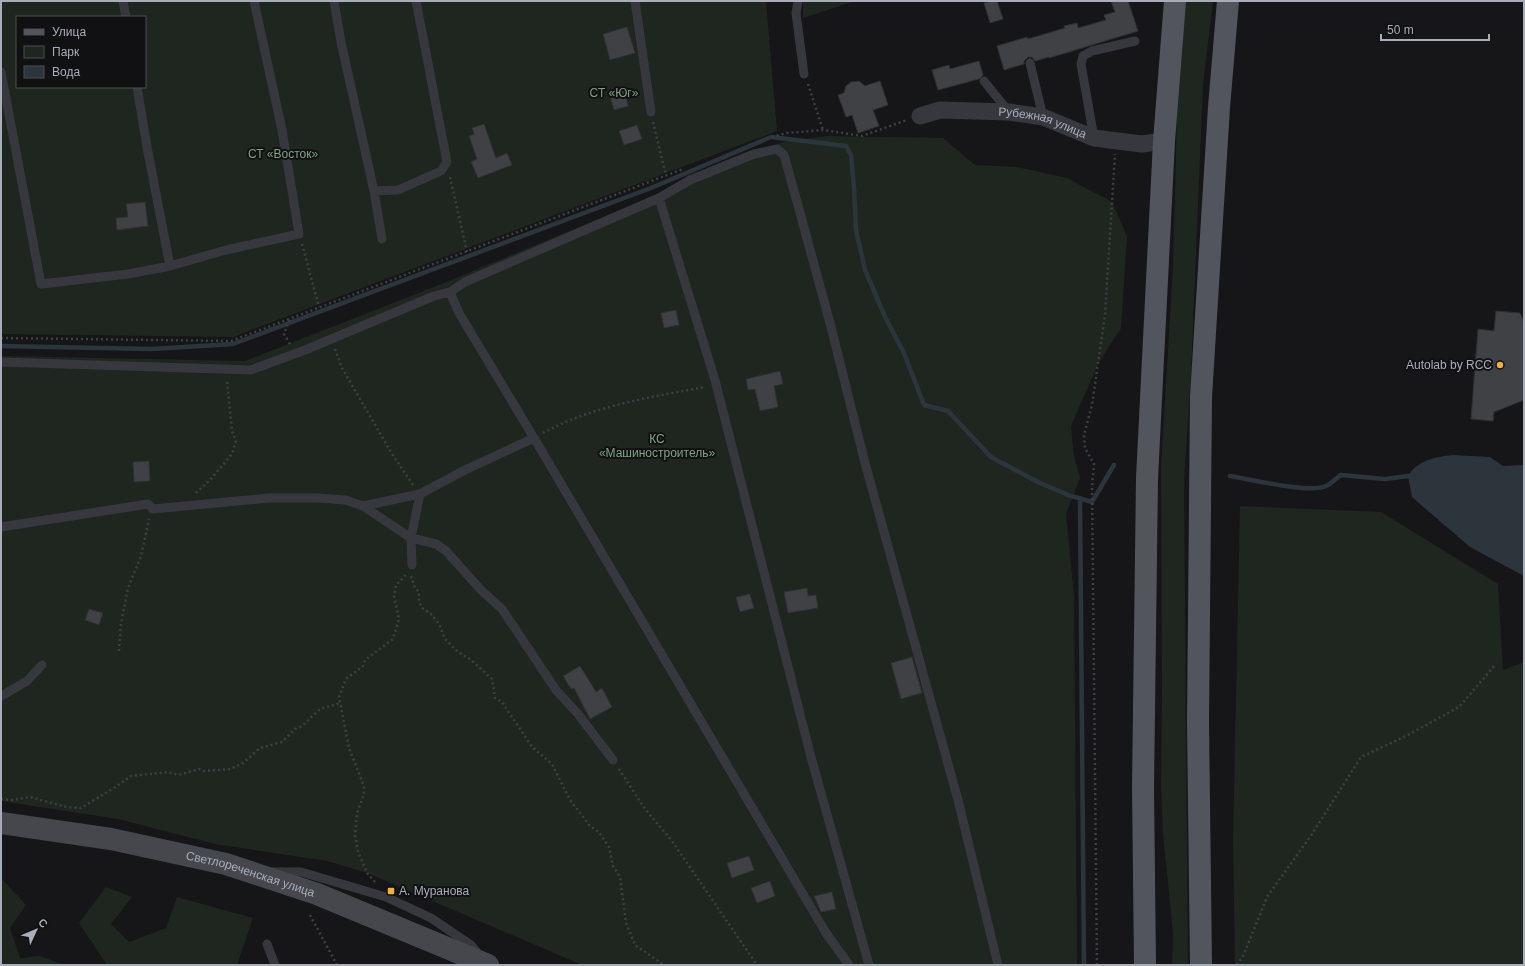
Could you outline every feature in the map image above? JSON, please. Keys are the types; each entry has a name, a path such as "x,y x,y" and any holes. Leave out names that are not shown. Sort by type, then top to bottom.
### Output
{"main road":[{"path":"1145,965 1143,788 1147,478 1164,141 1175,1"},
{"path":"1201,965 1198,722 1201,397 1219,107 1228,1"},
{"name":"Светлореченская улица","path":"1,823 111,839 226,864 317,894 488,965"}],"street":[{"name":"Рубежная улица","path":"920,116 940,110 1009,112 1043,117 1094,138 1142,144 1164,141"}],"lane":[{"path":"123,1 126,16"},
{"path":"1,72 41,284 128,274 170,266 226,250 300,234 282,130 254,1"},
{"path":"334,1 341,42 374,191 382,239"},
{"path":"374,191 398,190 441,171 447,162 416,1"},
{"path":"635,1 651,112"},
{"path":"798,1 796,13 804,74"},
{"path":"1094,138 1081,64 1083,56 1092,50 1135,41"},
{"path":"1030,63 1043,117"},
{"path":"984,81 1009,112"},
{"path":"137,88 170,266"},
{"path":"1,362 251,370 305,350 330,338 434,296 450,292 472,279 659,198 690,180 754,154 777,149 784,156 832,330 869,478 956,793 998,965"},
{"path":"659,198 717,384 811,757 869,965"},
{"path":"450,292 459,313 822,926 849,965"},
{"path":"363,506 420,494 534,438"},
{"path":"412,565 411,538 420,494"},
{"path":"1,527 148,504 153,509 269,498 317,498 346,500 363,506 411,538 436,544 446,551 481,590 502,609 556,690 578,714 612,760"},
{"path":"1,696 27,681 42,665"},
{"path":"267,944 275,965"}],"path":[{"path":"804,74 823,130"},
{"path":"651,112 666,176"},
{"path":"768,138 787,133 823,130 862,136 920,116"},
{"path":"1097,965 1092,492 1094,464 1085,448 1084,435 1092,405 1105,314 1116,141"},
{"path":"447,162 467,252"},
{"path":"1,338 231,341 686,168"},
{"path":"300,234 307,268 319,307"},
{"path":"286,328 290,318"},
{"path":"330,338 342,368 392,454 420,494"},
{"path":"186,506 199,489 211,479 228,459 236,441 232,431 227,369"},
{"path":"534,438 578,416 656,396 717,384"},
{"path":"119,651 121,624 128,588 140,556 153,509"},
{"path":"379,887 367,872 355,836 357,813 364,794 364,786 349,748 340,703 341,692 346,679 363,666 365,660 393,639 399,619 394,596 396,585 409,570 415,588 419,592 419,601 422,608 435,619 445,639 458,652 470,659 492,679 495,698 502,702 532,747 552,764 570,800 590,826 599,832 609,847 613,866 620,878 626,923 635,945 664,965"},
{"path":"1237,965 1244,954 1267,897 1312,834 1361,757 1406,736 1459,708 1496,664"},
{"path":"1,799 12,800 30,797 66,807 81,808 131,776 168,772 179,775 199,769 204,771 230,769 243,763 260,748 282,742 295,729 302,726 320,709 331,704 340,703"},
{"path":"612,760 645,809 672,841 757,965"},
{"path":"310,916 337,965"}],"green space":[{"name":"СТ «Восток»","path":"1,1 766,1 777,131 233,337 1,334"},
{"path":"803,1 855,1 803,18"},
{"path":"1185,1 1213,1 1203,85 1191,372 1184,481 1188,965 1172,965 1173,933 1163,834 1161,785 1161,467 1173,267 1178,79"},
{"name":"КС «Машиностроитель»","path":"827,136 943,138 975,165 1017,167 1067,178 1112,202 1127,236 1121,328 1098,364 1071,426 1074,456 1080,478 1066,514 1074,596 1077,965 582,965 367,873 327,861 215,844 118,819 1,801 1,356 245,361 444,283 783,142"},
{"path":"1240,506 1381,512 1498,584 1503,670 1524,662 1524,965 1235,965 1233,840"},
{"path":"1,878 26,905 10,928 20,958 40,956 65,965 1,965"},
{"path":"106,887 132,897 111,924 129,942 166,928 177,897 253,918 237,965 107,965 79,923"}],"water":[{"path":"1453,455 1490,457 1503,466 1524,465 1524,576 1470,547 1412,497 1408,476 1412,471 1417,466 1428,460"}],"building":[{"path":"997,1 1003,19 990,23 984,3"},
{"path":"1111,1 1128,1 1138,31 1049,58 1035,61 1032,57 1028,57 1024,61 1024,64 1004,70 997,46 1065,28 1064,26 1077,23 1078,28 1106,20 1104,15 1115,12"},
{"path":"627,27 635,53 610,60 603,34"},
{"path":"979,61 983,75 979,79 938,90 932,70 949,65 950,69"},
{"path":"859,81 865,86 880,81 888,105 873,110 879,126 858,133 852,115 846,117 838,95 844,93 846,86 851,82"},
{"path":"624,88 628,106 614,110 609,92"},
{"path":"484,124 496,158 507,153 512,165 478,178 471,162 477,159 469,136 474,134 472,128"},
{"path":"637,125 642,139 624,145 619,131"},
{"path":"145,202 148,226 117,230 116,218 128,217 126,204"},
{"path":"676,310 679,325 664,328 661,313"},
{"name":"Autolab by RCC","path":"1496,311 1520,313 1524,323 1524,400 1494,412 1493,421 1471,419 1478,329 1494,331"},
{"path":"780,371 783,384 774,386 778,407 760,411 755,389 748,390 746,379"},
{"path":"149,461 150,481 134,482 133,462"},
{"path":"807,588 808,596 816,595 818,608 788,613 784,592"},
{"path":"750,594 754,608 740,612 736,597"},
{"path":"89,609 103,613 99,625 85,620"},
{"path":"912,657 922,693 901,699 891,663"},
{"path":"580,666 596,692 602,688 612,707 590,719 574,688 571,689 563,676"},
{"path":"749,856 754,870 732,878 727,863"},
{"path":"770,881 775,896 757,903 751,888"},
{"path":"832,892 836,909 821,912 814,896"}],"waterway":[{"path":"1,346 152,349 233,344 651,188 771,137 846,146 851,155 856,230 865,270 886,319 904,353 924,405 948,411 991,457 1038,482 1068,495 1092,502 1114,465"},
{"path":"1230,476 1307,488 1326,486 1341,475 1385,479 1408,476 1412,477"},
{"path":"1080,499 1084,965"}],"place":[{"name":"Autolab by RCC","path":"1500,365"},
{"name":"А. Муранова","path":"391,891"}],"park label":[{"name":"СТ «Юг»","path":"614,93"}]}
